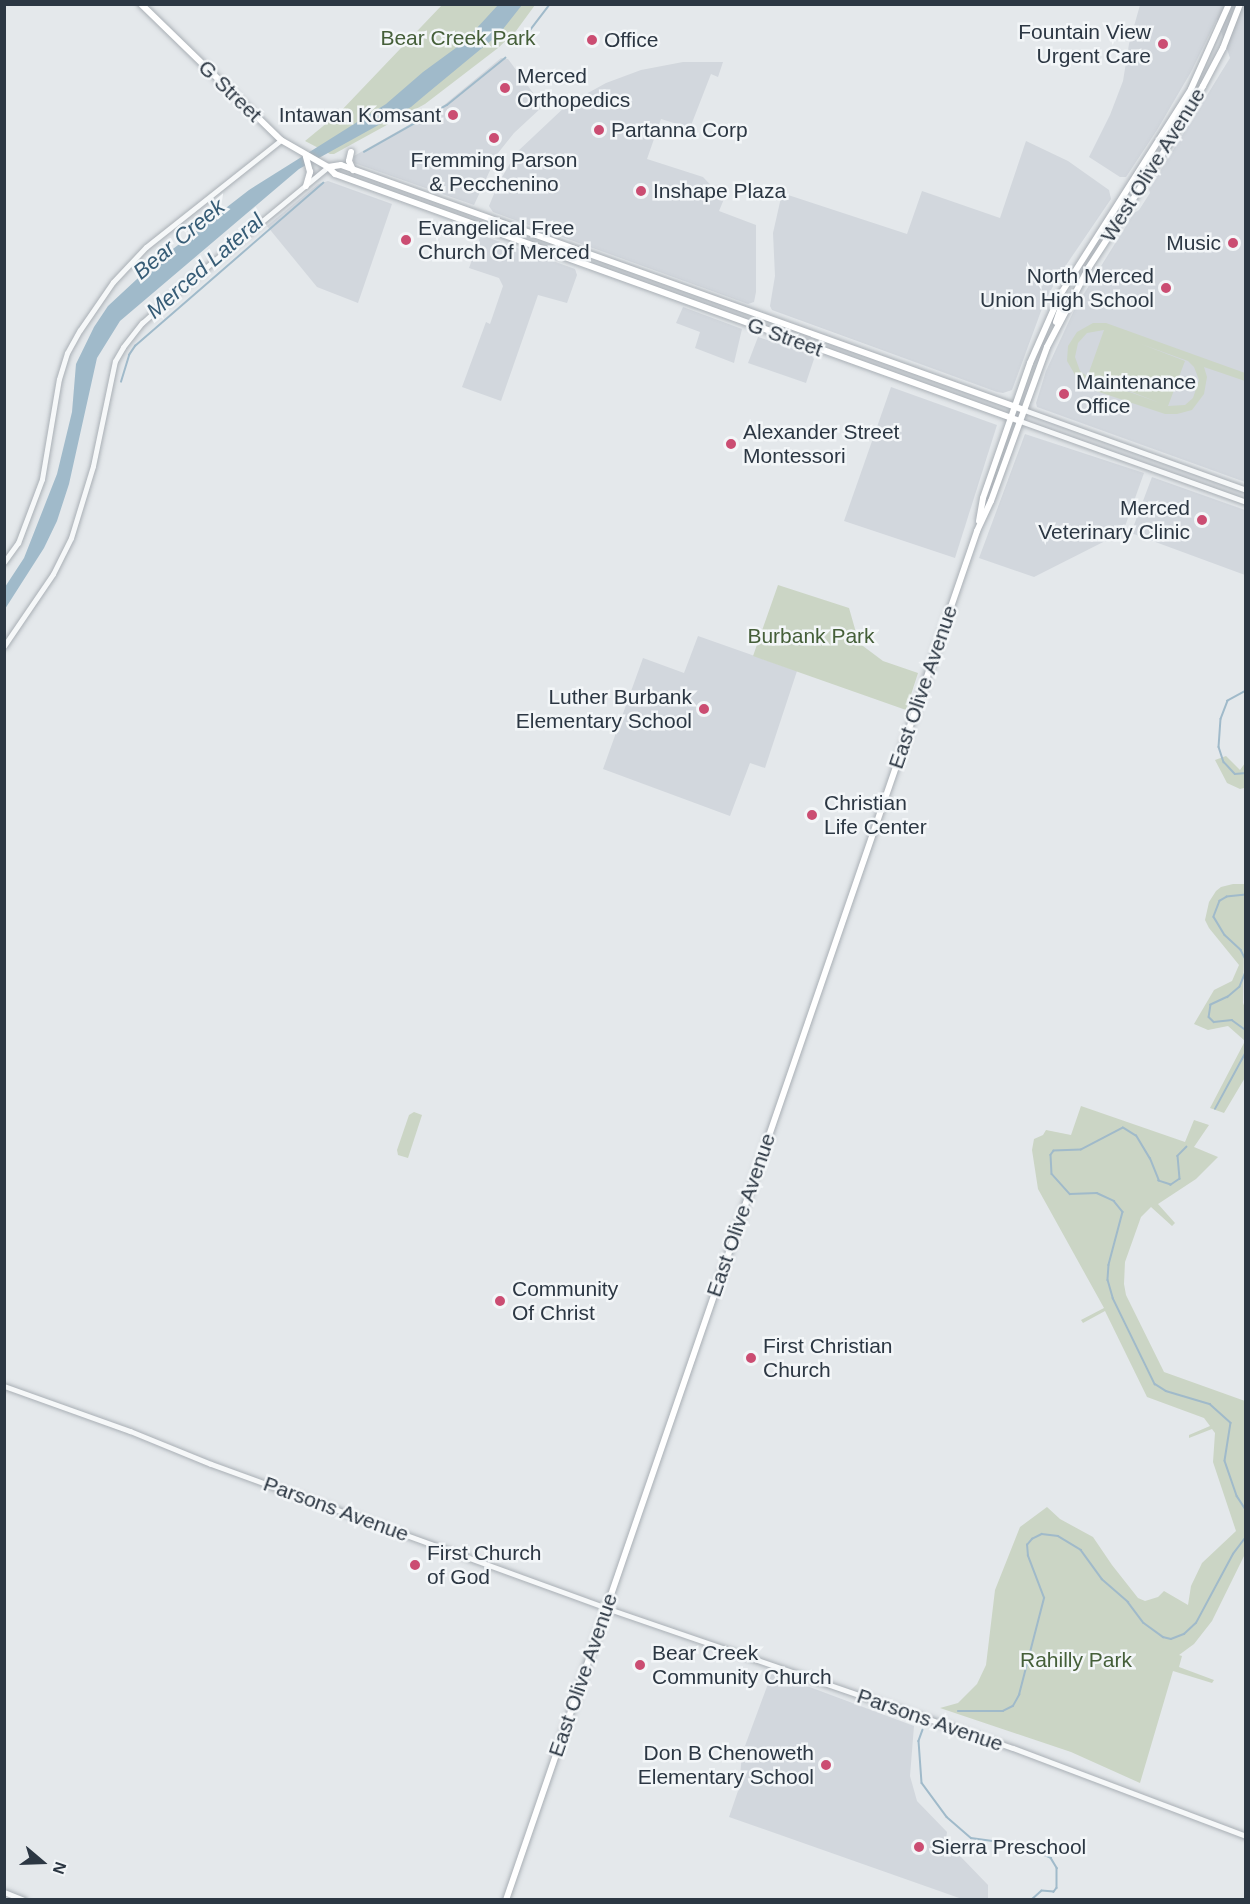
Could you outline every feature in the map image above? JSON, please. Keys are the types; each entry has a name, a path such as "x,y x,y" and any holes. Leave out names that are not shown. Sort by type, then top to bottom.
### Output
{"main road":[{"name":"G Street","path":"141,4 281,140 328,167 335,174 1020,422"},
{"name":"West Olive Avenue","path":"1011,418 1038,342 1060,295 1191,89 1229,4"},
{"name":"West Olive Avenue","path":"1020,422 1057,326 1089,267 1169,144 1203,86 1223,48 1240,4"},
{"path":"351,152 349,161 353,170"},
{"path":"306,156 310,171 306,186"},
{"name":"G Street","path":"328,167 341,165 1024,410"},
{"path":"1057,326 1056,319 1063,302 1060,295"},
{"name":"East Olive Avenue","path":"977,531 983,498 1011,418"},
{"name":"East Olive Avenue","path":"506,1899 977,531 991,501 1020,422"}],"street":[{"path":"4,562 18,543 42,479 59,379 67,353 80,330 118,276 146,247 281,140"},
{"path":"4,646 53,574 71,538 93,466 115,361 123,346 142,323 181,288 328,167"},
{"name":"G Street","path":"1024,410 1245,490"},
{"name":"G Street","path":"1020,422 1245,502"},
{"path":"1150,468 1154,457"},
{"name":"Parsons Avenue","path":"4,1386 130,1431 210,1464 606,1608 1003,1745 1245,1836"},
{"path":"4,1893 24,1899"}],"shaded area":[{"name":"North Merced Union High School","path":"1140,5 1245,5 1245,482 1037,407 1036,403 1046,371 1075,308 1134,213 1139,210 1150,193 1149,189 1230,58 1217,19 1191,72 1157,130 1126,177 1120,177 1089,157 1110,115 1123,81 1129,44"},
{"path":"501,58 508,59 542,105 498,153 474,205 354,163 354,156 444,105"},
{"path":"683,62 723,62 718,77 711,74 690,128 661,119 647,159 703,177 724,199 719,211 756,225 756,292 754,302 748,304 493,212 489,206 499,182 517,152 568,104 606,83 641,70"},
{"path":"1026,141 1068,161 1109,190 1111,199 1058,277 1044,303 1012,390 997,392 772,310 770,306 775,276 773,233 782,193 907,234 922,191 1000,218"},
{"path":"328,181 392,204 358,303 317,287 267,226 318,184"},
{"path":"481,235 575,269 577,275 567,303 538,295 501,401 462,387 486,322 490,324 503,286 499,278 469,268"},
{"path":"683,307 742,329 734,363 695,348 700,332 676,323"},
{"path":"758,337 811,355 814,359 806,383 748,363"},
{"path":"891,387 997,425 955,558 844,521"},
{"path":"1025,434 1144,473 1123,532 1034,577 979,558"},
{"path":"1152,477 1245,510 1245,575 1131,533"},
{"name":"Luther Burbank Elementary School","path":"698,636 797,671 765,768 750,763 730,816 603,769 643,658 684,673"},
{"name":"Don B Chenoweth Elementary School","path":"772,1673 914,1726 910,1776 917,1801 947,1832 946,1839 956,1857 960,1856 988,1885 988,1899 962,1899 729,1817 739,1788 742,1754"}],"green space":[{"name":"Bear Creek Park","path":"442,5 535,5 516,31 498,48 425,104 334,154 305,141 339,113"},
{"path":"1093,323 1106,323 1245,373 1245,381 1204,367 1207,377 1204,394 1192,410 1165,414 1096,391 1078,380 1067,361 1068,346 1077,332","holes":["1104,330 1088,375 1160,403 1088,377 1080,371 1075,357 1078,343 1087,333","1141,344 1188,361 1194,367 1199,380 1193,398 1185,405 1168,406 1185,361"]},
{"name":"Burbank Park","path":"778,585 849,608 859,643 883,661 918,673 906,710 753,656"},
{"path":"1226,756 1240,770 1245,763 1244,788 1240,789 1227,783 1215,760"},
{"path":"1233,884 1245,884 1243,1003 1246,1010 1246,1076 1224,1113 1210,1108 1245,1041 1228,1026 1208,1030 1194,1024 1214,990 1232,981 1239,965 1205,920 1209,902 1216,891"},
{"name":"Rahilly Park","path":"1081,1106 1185,1142 1194,1120 1209,1125 1194,1147 1218,1157 1196,1179 1158,1204 1175,1223 1172,1226 1151,1207 1141,1217 1125,1262 1124,1284 1126,1295 1164,1372 1245,1401 1245,1554 1212,1621 1194,1644 1179,1655 1182,1656 1179,1667 1214,1680 1212,1683 1173,1671 1140,1783 1071,1752 940,1708 958,1703 977,1684 986,1665 995,1590 1020,1527 1047,1507 1060,1519 1093,1537 1138,1598 1145,1601 1158,1597 1164,1591 1188,1605 1191,1586 1202,1563 1236,1531 1213,1462 1215,1433 1212,1429 1189,1438 1189,1435 1210,1426 1204,1418 1147,1397 1105,1311 1083,1323 1081,1320 1104,1308 1038,1189 1032,1150 1034,1139 1043,1135 1046,1130 1071,1135"},
{"path":"414,1112 422,1115 408,1158 398,1155 397,1150 409,1115"}],"water":[{"path":"498,5 522,5 499,34 411,107 299,169 120,321 97,358 69,484 57,521 44,548 5,609 5,587 24,558 57,474 72,412 76,364 94,327 108,306 151,266 249,190 386,104 423,72 464,42"}],"waterway":[{"name":"Merced Lateral","path":"518,46 550,4"},
{"name":"Merced Lateral","path":"364,152 447,105 505,58"},
{"name":"Merced Lateral","path":"121,382 129,355 135,346 323,183"},
{"path":"1246,691 1228,701 1221,719 1219,747 1224,762 1235,774 1246,773"},
{"path":"1246,895 1227,897 1220,901 1214,917 1225,935 1241,950 1246,960"},
{"path":"1246,972 1240,987 1228,997 1211,1005 1209,1017 1214,1022 1232,1020 1246,1030"},
{"path":"1215,1109 1246,1052"},
{"path":"1187,1147 1178,1156 1180,1179 1171,1185 1159,1181 1150,1159 1136,1136 1123,1128 1081,1150 1054,1151 1051,1155 1052,1174 1070,1194 1097,1193 1114,1201 1123,1212 1109,1265 1108,1280 1113,1298 1155,1384 1166,1391 1210,1404 1231,1423 1225,1461 1237,1496 1246,1510"},
{"path":"958,1711 1003,1711 1013,1706 1019,1695 1044,1598 1028,1556 1027,1545 1032,1539 1042,1534 1058,1536 1081,1550 1102,1579 1128,1602 1144,1623 1163,1637 1171,1639 1184,1634 1196,1623 1233,1554 1246,1537"},
{"path":"923,1730 919,1741 922,1783 947,1817 971,1838 1022,1845 1051,1858 1057,1868 1057,1888 1054,1892 1042,1891 1032,1900"}],"place":[{"name":"Office","path":"592,40"},
{"name":"Fountain View Urgent Care","path":"1163,44"},
{"name":"Merced Orthopedics","path":"505,88"},
{"name":"Intawan Komsant","path":"453,115"},
{"name":"Partanna Corp","path":"599,130"},
{"name":"Fremming Parson & Pecchenino","path":"494,138"},
{"name":"Inshape Plaza","path":"641,191"},
{"name":"Evangelical Free Church Of Merced","path":"406,240"},
{"name":"Music","path":"1233,243"},
{"name":"North Merced Union High School","path":"1166,288"},
{"name":"Maintenance Office","path":"1064,394"},
{"name":"Alexander Street Montessori","path":"731,444"},
{"name":"Merced Veterinary Clinic","path":"1202,520"},
{"name":"Luther Burbank Elementary School","path":"704,709"},
{"name":"Christian Life Center","path":"812,815"},
{"name":"Community Of Christ","path":"500,1301"},
{"name":"First Christian Church","path":"751,1358"},
{"name":"First Church of God","path":"415,1565"},
{"name":"Bear Creek Community Church","path":"640,1665"},
{"name":"Don B Chenoweth Elementary School","path":"826,1765"},
{"name":"Sierra Preschool","path":"919,1847"}],"water label":[{"name":"Bear Creek","path":"179,239"}]}
